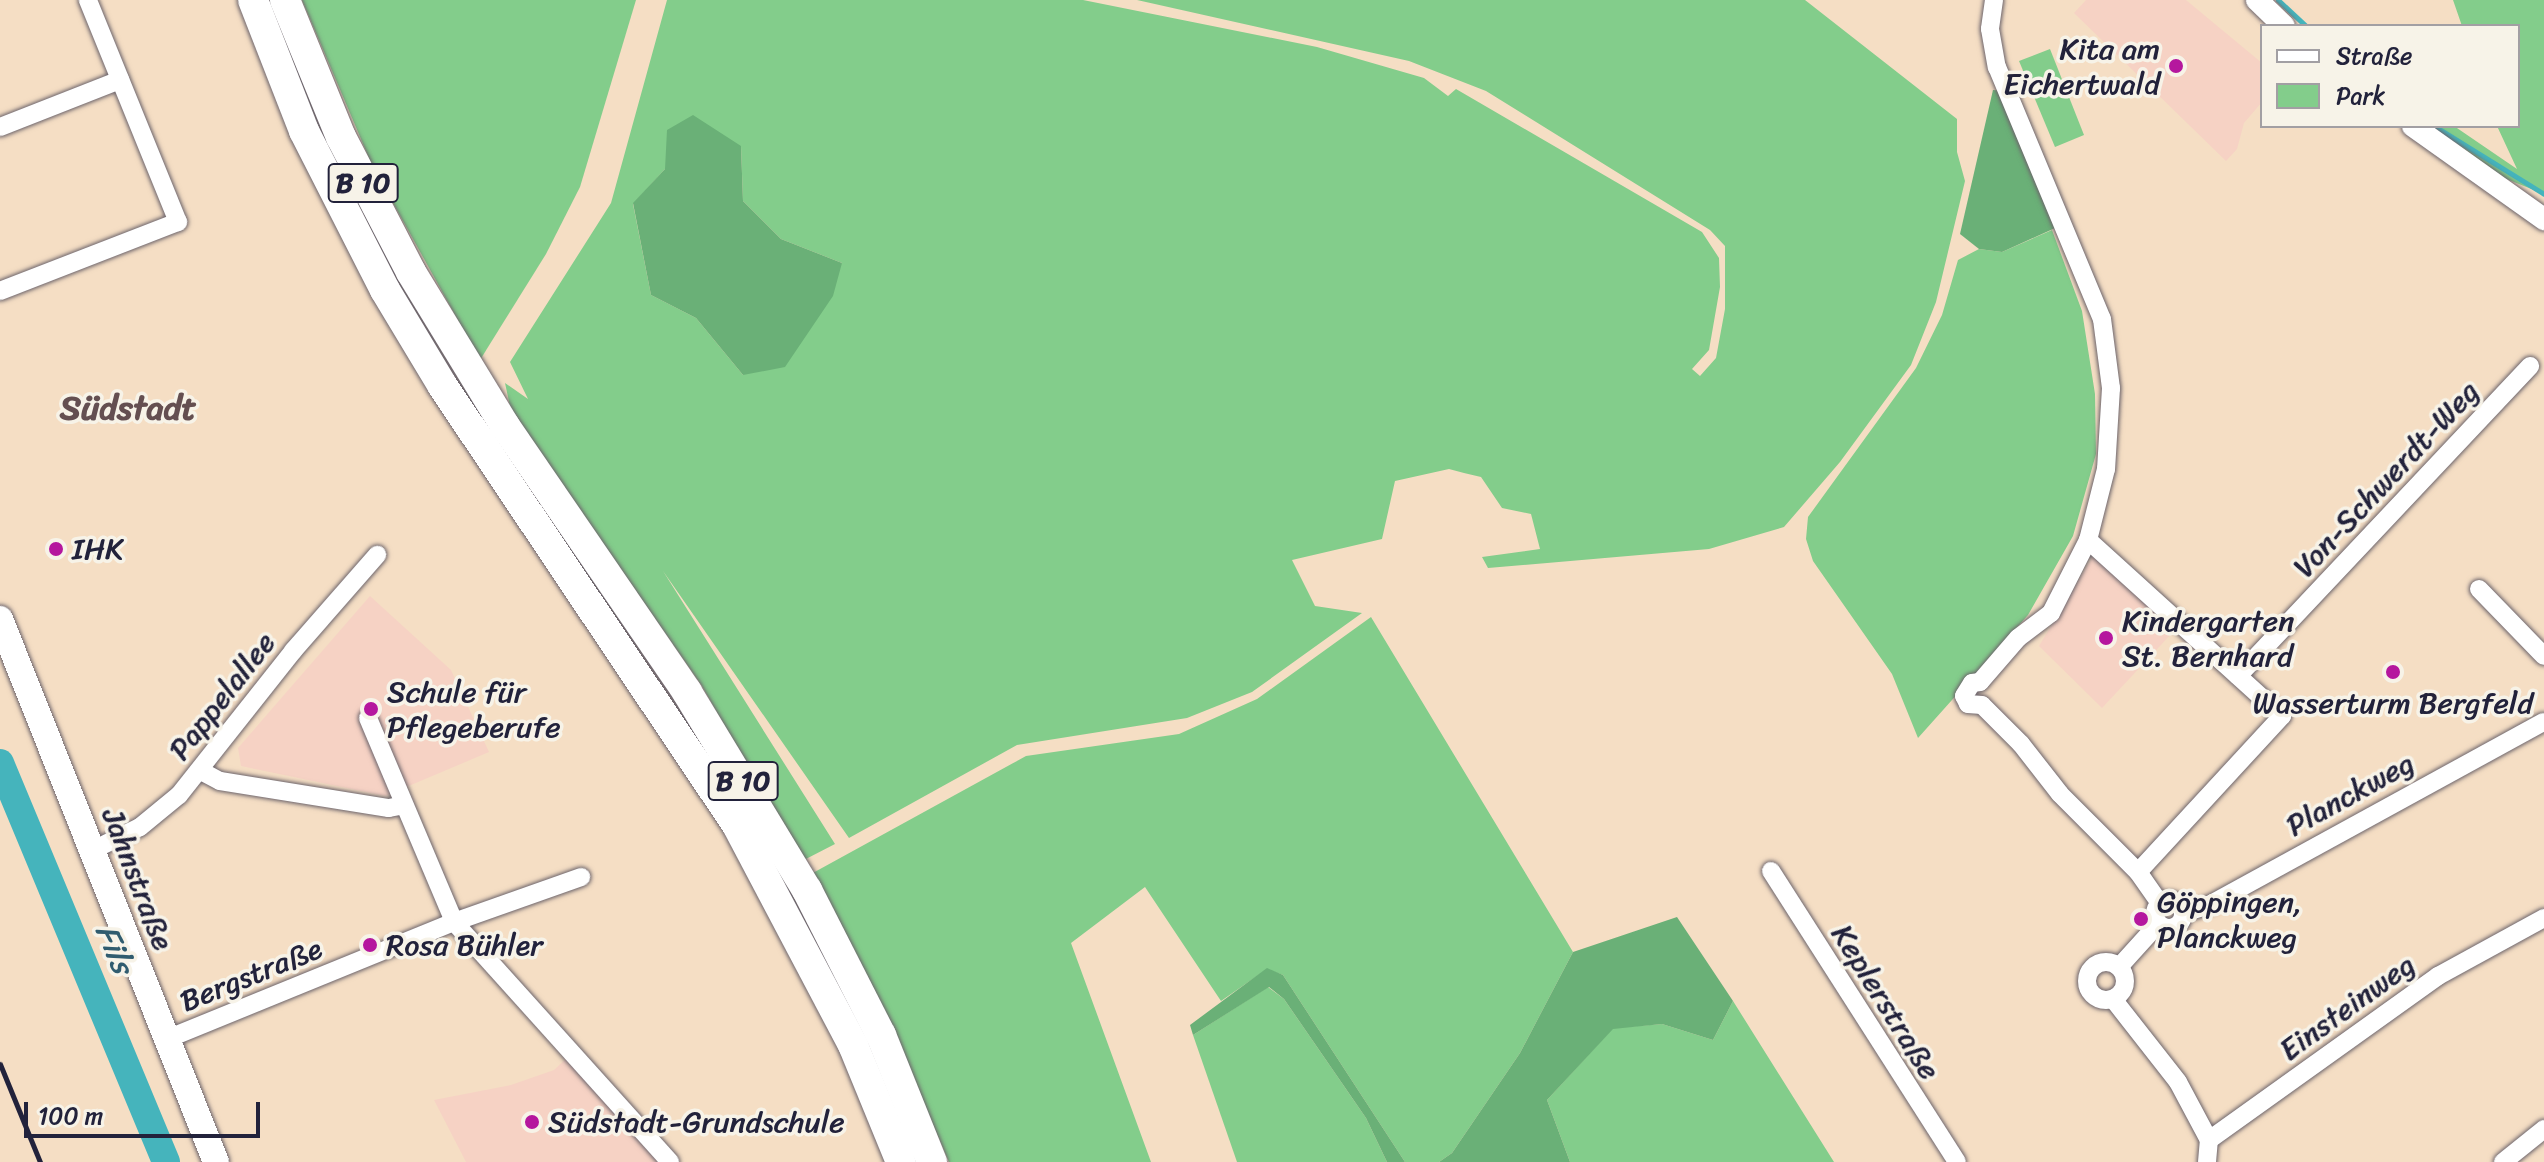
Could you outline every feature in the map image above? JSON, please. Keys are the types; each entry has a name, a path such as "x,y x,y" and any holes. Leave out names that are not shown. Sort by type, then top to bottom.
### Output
{"highway":[{"name":"B 10","path":"253,0 304,131 340,206 442,385 737,825 846,1031 901,1162"},
{"name":"B 10","path":"285,0 373,202 461,357 762,812 881,1035 932,1162"}],"main road":[{"name":"Jahnstraße","path":"0,619 216,1162"}],"street":[{"path":"0,291 178,222 88,0"},
{"path":"1994,0 1990,29 1997,67 2102,319 2111,388 2108,442 2088,540 2051,613 2018,638 1980,682 1972,683 1964,696 1968,704 1982,705 2138,872 2160,903 2158,924 2119,967"},
{"path":"2257,0 2282,24"},
{"path":"0,127 120,80"},
{"path":"2416,128 2544,219"},
{"name":"Von-Schwerdt-Weg","path":"2238,676 2530,366"},
{"path":"2088,540 2282,716 2138,872"},
{"name":"Pappelallee","path":"93,850 140,827 201,771 293,651 377,555"},
{"path":"2479,589 2544,656"},
{"path":"368,718 454,922 670,1162"},
{"name":"Planckweg","path":"2158,924 2175,928 2184,913 2211,904 2544,722"},
{"path":"201,771 220,781 389,808 404,805"},
{"name":"Keplerstraße","path":"1771,871 1957,1162"},
{"name":"Bergstraße","path":"167,1039 454,922 581,877"},
{"path":"2160,903 2177,902 2184,913"},
{"name":"Einsteinweg","path":"2209,1140 2438,976 2544,918"},
{"path":"2119,967 2101,963 2088,976 2095,997 2113,999 2178,1082 2209,1140 2207,1162"},
{"path":"2113,999 2125,985 2119,967"},
{"path":"2503,1162 2544,1129"}],"shaded area":[{"path":"2086,0 2186,0 2260,61 2260,104 2244,123 2237,149 2226,161 2074,13"},
{"name":"Kindergarten St. Bernhard","path":"2094,555 2174,631 2102,708 2039,646"},
{"name":"Schule für Pflegeberufe","path":"370,596 451,670 489,752 385,796 241,766 238,748"},
{"path":"570,1055 660,1162 466,1162 434,1100 511,1085 554,1070"}],"green space":[{"path":"302,0 636,0 580,187 546,254 480,360 372,165"},
{"path":"667,0 1083,0 1317,47 1424,78 1448,96 1456,89 1702,232 1719,258 1720,287 1709,350 1692,369 1700,376 1716,358 1725,309 1725,246 1710,230 1486,91 1409,61 1137,0 1805,0 1957,119 1957,152 1965,181 1936,302 1911,365 1840,462 1784,527 1709,549 1488,568 1482,557 1540,549 1531,514 1502,508 1481,477 1449,469 1395,481 1382,539 1292,560 1315,606 1362,613 1252,692 1187,718 1017,745 849,838 663,571 835,844 802,861 702,686 511,411 505,383 528,399 510,362 611,203","holes":["741,146 743,201 781,239 842,263 743,375 696,318 651,295 633,204 665,169"]},
{"path":"2453,0 2544,0 2544,194 2499,176 2429,128 2457,128 2517,169 2498,128 2520,128 2520,24 2461,24"},
{"path":"2050,49 2084,135 2055,147 2019,61"},
{"path":"1993,90 2006,91 2064,224 2002,252 1979,249 1960,234"},
{"path":"693,115 741,146 743,201 781,239 842,263 833,296 785,367 743,375 696,318 651,295 633,203 665,169 667,130"},
{"path":"2052,230 2082,311 2095,394 2096,454 2073,536 2028,615 1918,738 1892,674 1813,561 1806,539 1808,517 1916,368 1942,315 1958,260 1979,249 2002,252"},
{"path":"1371,617 1573,952 1520,1053 1452,1153 1439,1162 1405,1162 1283,975 1267,969 1221,1001 1145,887 1071,943 1151,1162 949,1162 889,1021 811,874 1026,756 1179,734 1257,699"},
{"path":"1677,917 1733,1001 1713,1040 1662,1024 1613,1029 1547,1100 1570,1162 1439,1162 1452,1153 1520,1053 1573,952"},
{"path":"1267,968 1283,975 1405,1162 1387,1162 1366,1118 1284,999 1269,987 1193,1035 1190,1025"},
{"path":"1268,987 1284,999 1366,1118 1387,1162 1237,1162 1193,1035"},
{"path":"1733,1001 1834,1162 1570,1162 1547,1100 1613,1028 1662,1024 1713,1040"}],"waterway":[{"path":"2278,0 2304,24"},
{"path":"2437,128 2544,194"},
{"name":"Fils","path":"0,763 166,1162"}],"railway":[{"path":"0,1064 40,1162"}],"place":[{"name":"Kita am Eichertwald","path":"2176,66"},
{"name":"IHK","path":"56,549"},
{"name":"Kindergarten St. Bernhard","path":"2106,638"},
{"name":"Wasserturm Bergfeld","path":"2393,672"},
{"name":"Schule für Pflegeberufe","path":"371,709"},
{"name":"Göppingen, Planckweg","path":"2141,919"},
{"name":"Rosa Bühler","path":"370,945"},
{"name":"Südstadt-Grundschule","path":"532,1122"}],"district":[{"name":"Südstadt","path":"128,409"}]}
